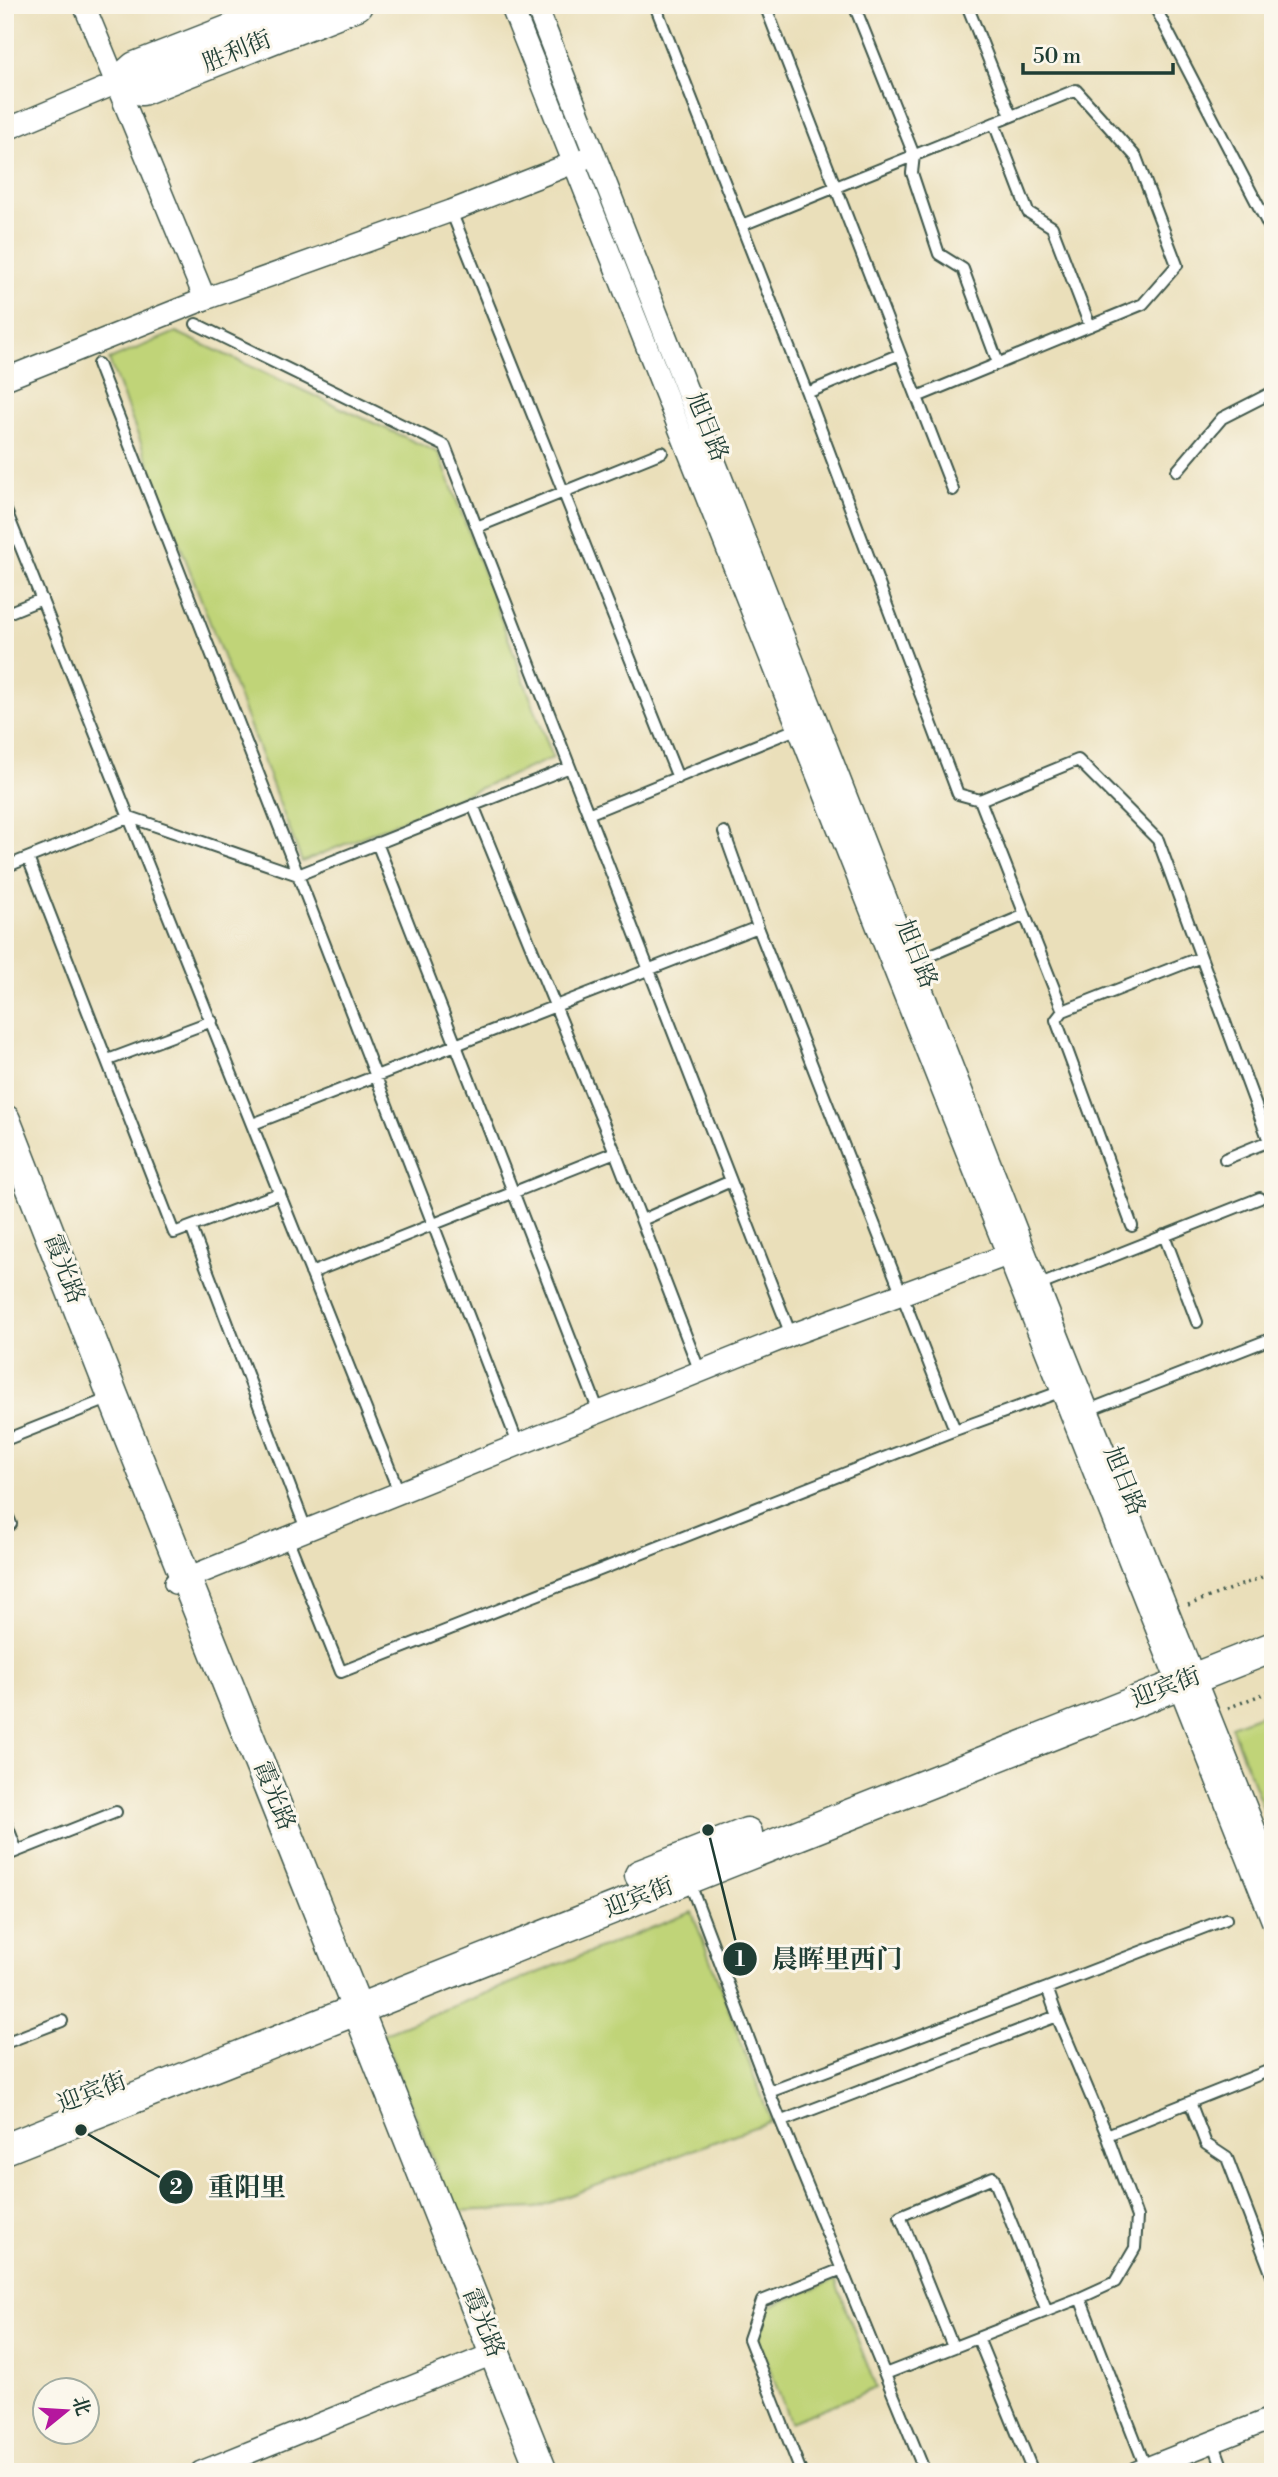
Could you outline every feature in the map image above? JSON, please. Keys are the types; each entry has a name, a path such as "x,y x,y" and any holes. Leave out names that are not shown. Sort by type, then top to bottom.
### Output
{"main road":[{"name":"胜利街","path":"117,83 135,68 294,5"},
{"name":"胜利街","path":"117,83 142,90 357,5"},
{"name":"霞光路","path":"5,1120 108,1399"},
{"name":"霞光路","path":"5,1152 108,1399 488,2356 542,2472"},
{"name":"迎宾街","path":"5,2127 688,1879 1182,1671 1273,1625"},
{"name":"迎宾街","path":"5,2149 347,2002 1182,1671 1273,1647"},
{"name":"霞光路","path":"488,2356 526,2472"}],"street":[{"path":"85,5 205,299"},
{"name":"旭日路","path":"511,5 807,724 1182,1671 1273,1922"},
{"name":"旭日路","path":"536,5 596,154 807,724 912,963 1015,1252"},
{"name":"胜利街","path":"5,130 117,83"},
{"path":"5,379 205,299 451,211 596,154"},
{"path":"181,1581 791,1335 1015,1252"},
{"name":"旭日路","path":"1182,1671 1273,1875"},
{"path":"201,2472 488,2356"},
{"path":"1142,2470 1273,2418"}],"lane":[{"path":"655,5 807,393 958,794 979,800 1079,760 1158,840 1269,1141 1225,1159"},
{"path":"765,5 953,490"},
{"path":"854,5 914,155 912,173 939,254 963,269 998,363"},
{"path":"967,5 1011,116"},
{"path":"1154,5 1273,234"},
{"path":"741,225 1076,90 1136,157 1177,265 1143,304 917,397"},
{"path":"994,123 1028,212 1052,227 1090,326"},
{"path":"451,211 678,778"},
{"path":"196,324 445,446 791,1335"},
{"path":"807,393 900,354"},
{"path":"98,364 518,1444"},
{"path":"1177,471 1222,418 1273,392"},
{"path":"477,527 663,452"},
{"path":"5,508 399,1492"},
{"path":"5,614 42,599"},
{"path":"588,814 807,724"},
{"path":"5,867 130,817 298,875 570,767"},
{"path":"979,800 1063,1011"},
{"path":"473,805 615,1152 700,1372"},
{"path":"724,832 954,1430"},
{"path":"377,844 599,1412"},
{"path":"28,858 174,1233 280,1194"},
{"path":"912,963 1025,915"},
{"path":"253,1124 758,926"},
{"path":"1132,1226 1056,1020 1063,1011 1201,957"},
{"path":"108,1060 212,1021"},
{"path":"312,1273 615,1152"},
{"path":"642,1220 731,1181"},
{"path":"1029,1289 1260,1198"},
{"path":"191,1227 341,1672 954,1430 1069,1388"},
{"path":"1164,1235 1197,1322"},
{"path":"1079,1414 1273,1338"},
{"path":"5,1440 108,1399"},
{"path":"5,1510 11,1524 5,1526"},
{"path":"5,1856 116,1812"},
{"path":"5,1820 17,1851"},
{"path":"688,1879 769,2092 925,2472"},
{"path":"769,2092 1226,1919"},
{"path":"885,2374 1115,2282 1135,2248 1137,2217 1107,2135 1046,1988"},
{"path":"782,2122 1057,2016"},
{"path":"5,2042 62,2021"},
{"path":"1107,2135 1273,2069"},
{"path":"1190,2102 1206,2144 1227,2158 1273,2278"},
{"path":"953,2347 900,2216 993,2177 1047,2311"},
{"path":"801,2472 749,2339 762,2301 842,2269"},
{"path":"1080,2298 1142,2470"},
{"path":"978,2338 1033,2472"},
{"path":"1213,2441 1224,2472"}],"path":[{"path":"1188,1605 1273,1573"},
{"path":"1228,1708 1273,1690"}],"green space":[{"path":"176,332 439,453 553,758 302,862 109,360"},
{"path":"1273,1710 1273,1833 1231,1726"},
{"path":"692,1912 771,2121 536,2208 454,2211 382,2034"},
{"path":"835,2280 876,2388 790,2422 759,2341 768,2307"}],"place":[{"name":"晨晖里西门","path":"708,1830"},
{"name":"重阳里","path":"81,2130"}]}
